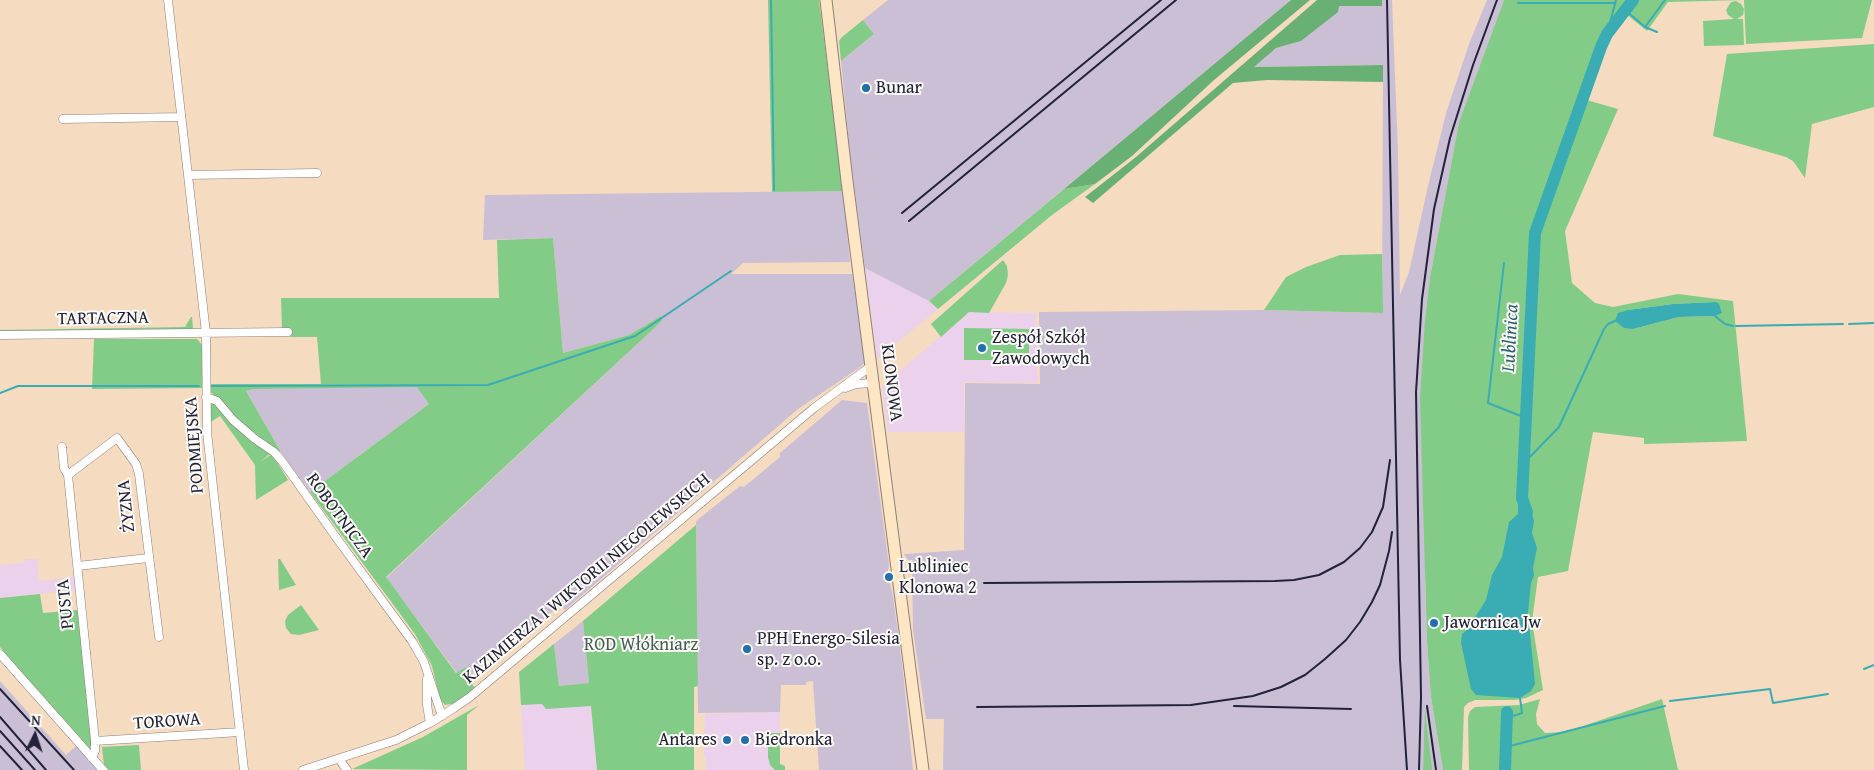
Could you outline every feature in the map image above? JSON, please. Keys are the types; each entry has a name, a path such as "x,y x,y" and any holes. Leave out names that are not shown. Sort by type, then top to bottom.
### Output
{"street":[{"name":"PODMIEJSKA","path":"168,0 206,333 207,432 244,770"},
{"name":"KLONOWA","path":"826,0 923,770"},
{"path":"63,119 181,118"},
{"path":"188,175 317,173"},
{"name":"TARTACZNA","path":"0,335 288,332"},
{"name":"KAZIMIERZA I WIKTORII NIEGOLEWSKICH","path":"307,769 396,740 430,723 470,697 791,426 871,366"},
{"path":"836,391 856,384 873,383"},
{"name":"ROBOTNICZA","path":"206,397 217,401 240,426 274,452 282,461 422,656 442,716"},
{"name":"ŻYZNA","path":"68,475 117,438 138,469 159,637"},
{"name":"PUSTA","path":"62,447 64,468 68,475 95,741 95,751 92,758"},
{"path":"78,566 148,558"},
{"path":"0,654 103,770"},
{"name":"ROBOTNICZA","path":"426,672 427,705 430,723"},
{"name":"TOROWA","path":"95,741 240,732"},
{"path":"339,759 347,770"}],"shaded area":[{"path":"888,0 1291,0 929,301 865,268 850,154 841,61 874,34 863,20"},
{"path":"1382,0 1392,0 1398,151 1400,295 1409,272 1446,113 1469,44 1487,0 1504,0 1459,122 1430,277 1425,320 1425,581 1427,642 1431,697 1443,770 1432,770 1426,714 1423,770 943,770 944,719 926,719 913,630 912,560 908,560 904,554 964,550 965,383 1040,384 1039,312 1264,310 1382,313 1383,65 1253,67 1276,48 1301,41 1338,6 1382,5"},
{"path":"843,191 850,262 743,263 731,274 852,274 866,361 862,366 798,409 565,610 560,605 520,639 517,636 472,674 466,667 457,673 386,578 662,321 661,316 629,335 563,353 553,238 483,240 485,195"},
{"path":"865,268 929,301 938,309 877,359"},
{"name":"Zespół Szkół Zawodowych","path":"969,312 1036,313 1038,383 964,382 964,432 888,432 882,386"},
{"path":"417,386 429,404 310,492 281,452 246,391 254,389"},
{"path":"842,400 867,403 903,672 913,770 819,770 813,681 806,682 806,685 781,685 780,712 698,713 696,521 740,486 744,487 780,457 780,453"},
{"path":"25,559 37,559 39,581 74,577 76,590 0,598 0,565 24,563"},
{"path":"583,621 589,683 559,686 554,644"},
{"path":"554,644 559,686 589,683 597,770 525,770 519,672"},
{"path":"0,681 66,755 77,745 99,770 0,770"},
{"path":"780,712 780,770 706,770 706,759 704,757 705,714"}],"green space":[{"path":"768,0 819,0 843,191 772,192"},
{"path":"1291,0 1310,0 1214,80 1132,156 1095,184 1064,189"},
{"path":"1317,0 1382,0 1382,6 1339,6 1338,12 1301,41 1276,48 1254,67 1383,65 1383,82 1267,80 1233,83 1093,203 1085,197 1136,157"},
{"path":"1504,0 1744,0 1668,2 1647,31 1625,13 1599,51 1583,99 1618,109 1565,231 1572,283 1595,303 1613,307 1678,294 1733,301 1747,441 1644,444 1644,438 1593,432 1568,571 1538,577 1532,621 1543,690 1526,698 1515,700 1475,700 1468,703 1464,707 1462,770 1443,770 1431,697 1427,642 1420,398 1430,277 1459,122","holes":["1716,302 1715,316 1679,317 1633,329 1628,310 1673,304"]},
{"path":"1744,0 1872,0 1862,38 1746,44"},
{"path":"1736,1 1744,9 1743,15 1737,19 1743,19 1744,45 1704,46 1703,21 1734,19 1728,15 1726,10 1731,2"},
{"path":"863,20 874,34 841,61 839,41"},
{"path":"1874,44 1874,107 1812,124 1805,178 1793,161 1786,157 1713,136 1727,54"},
{"path":"1095,184 1052,215 938,309 929,301 1064,189"},
{"path":"553,238 563,353 629,335 661,316 662,321 386,577 456,673 466,667 476,680 472,684 475,688 456,703 445,705 440,699 432,666 415,634 310,492 429,404 417,387 254,389 246,391 281,452 256,436 239,422 209,390 211,384 321,384 317,337 290,337 282,329 281,298 499,298 497,240"},
{"path":"1382,254 1383,313 1264,310 1286,277 1306,267 1340,255"},
{"path":"1003,260 1007,266 1008,275 1006,283 989,313 969,312 941,337 931,324"},
{"path":"191,317 193,329 0,333 0,330 185,327"},
{"path":"964,328 1029,329 1029,360 964,360"},
{"path":"94,339 197,339 202,345 202,388 92,389"},
{"path":"215,403 272,452 260,462 272,454 288,480 256,500 255,465 220,416 209,423 210,405"},
{"name":"ROD Włókniarz","path":"696,525 698,686 694,687 694,770 597,770 591,706 546,709 542,704 521,705 519,672 554,644 559,686 589,683 583,621"},
{"path":"278,559 280,559 296,585 279,590"},
{"path":"40,594 43,613 78,610 92,742 89,751 0,647 0,598"},
{"path":"301,605 319,630 299,635 291,634 286,628 285,621 288,615"},
{"path":"1540,699 1536,714 1537,724 1545,733 1566,732 1662,699 1678,770 1469,770 1468,718 1470,711 1475,707 1519,705"},
{"path":"479,705 467,715 467,770 352,769 423,737"},
{"path":"1425,709 1432,767 1432,770 1423,770"},
{"path":"768,733 780,733 780,764 785,766 785,770 775,770 770,765"},
{"path":"139,745 141,770 109,770 104,765 102,747"}],"water":[{"path":"1716,302 1719,304 1722,313 1715,316 1679,317 1633,329 1624,328 1615,321 1618,313 1628,310 1673,304"},
{"path":"1522,498 1531,510 1534,521 1532,533 1537,548 1528,613 1535,684 1531,691 1520,698 1476,695 1471,689 1461,643 1462,634 1467,630 1486,600 1492,575 1502,557 1509,522 1518,514 1518,501"}],"waterway":[{"path":"771,0 774,190"},
{"path":"1607,34 1616,0"},
{"name":"Lublinica","path":"1527,512 1522,498 1535,233 1601,47 1607,34 1633,0"},
{"path":"1625,10 1645,27 1665,0"},
{"path":"1518,3 1615,3"},
{"path":"1645,27 1657,32"},
{"path":"1504,263 1488,403 1526,418"},
{"path":"211,386 488,385 635,336 731,271"},
{"path":"1715,316 1725,324 1733,326"},
{"path":"1523,464 1559,427 1604,329 1608,324 1615,321"},
{"path":"1849,324 1874,323"},
{"path":"1736,326 1843,324"},
{"path":"0,393 18,386 199,386"},
{"path":"1864,669 1874,665"},
{"path":"1670,701 1770,689 1773,703 1828,694"},
{"path":"1507,718 1522,713 1520,698"},
{"path":"1506,747 1665,706"},
{"name":"Lublinica","path":"1505,770 1507,712"}],"railway":[{"path":"902,213 1161,0"},
{"path":"909,221 1176,0"},
{"path":"1387,0 1400,660 1407,770"},
{"path":"1419,770 1421,697 1416,392 1422,299 1434,209 1450,138 1473,65 1497,0"},
{"path":"984,583 1275,581 1294,580 1319,575 1344,562 1360,548 1372,532 1383,507 1390,460"},
{"path":"977,707 1191,705 1253,696 1281,687 1305,675 1325,659 1346,640 1360,622 1380,585 1392,532"},
{"path":"0,689 74,770"},
{"path":"1234,706 1351,709"},
{"path":"1427,706 1436,770"},
{"path":"0,717 46,770"},
{"path":"0,731 35,770"},
{"path":"0,746 22,770"}],"place":[{"name":"Bunar","path":"866,88"},
{"name":"Zespół Szkół Zawodowych","path":"982,348"},
{"name":"Lubliniec Klonowa 2","path":"889,577"},
{"name":"Jawornica Jw","path":"1434,623"},
{"name":"PPH Energo-Silesia sp. z o.o.","path":"747,649"},
{"name":"Antares","path":"727,740"},
{"name":"Biedronka","path":"745,740"}]}
